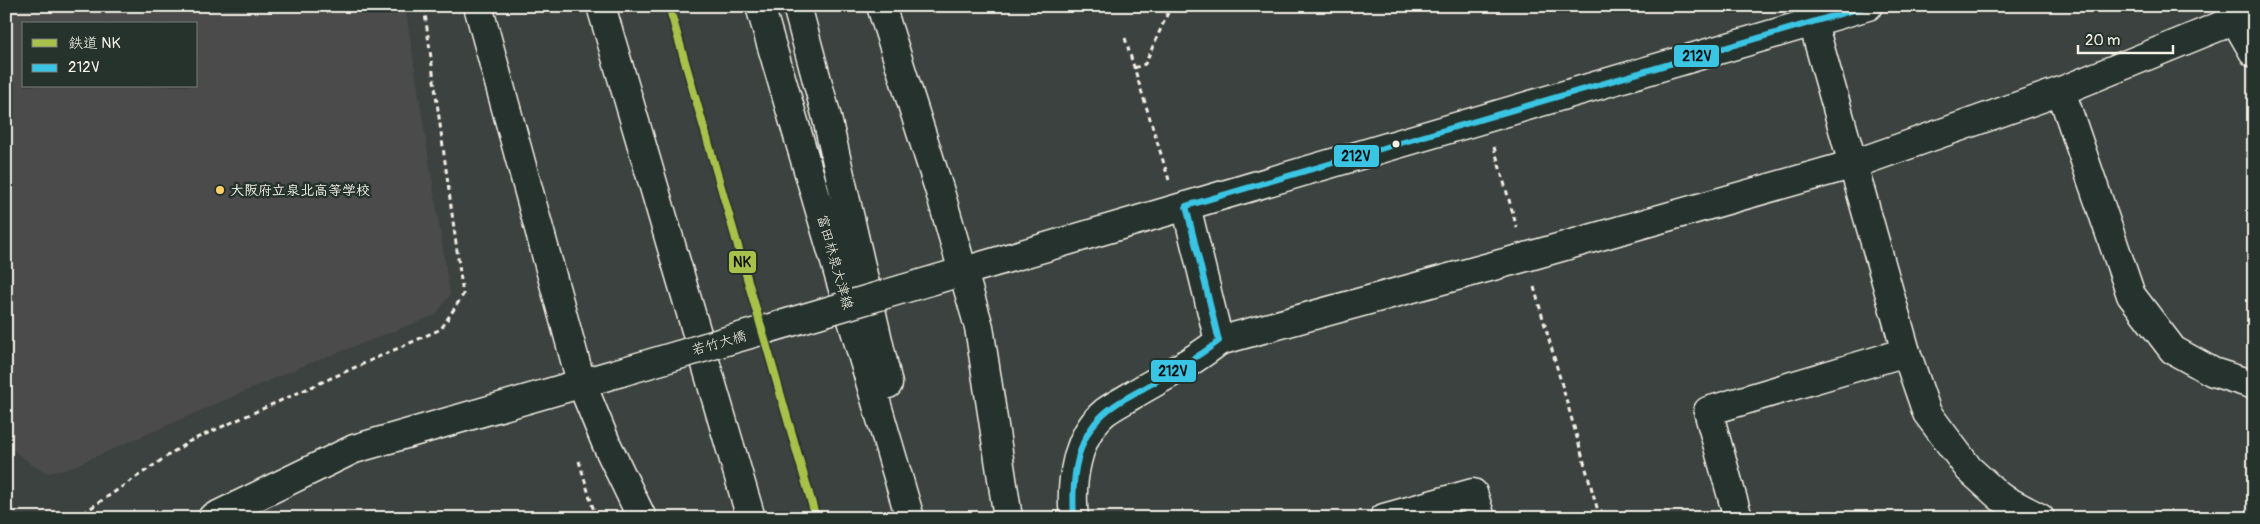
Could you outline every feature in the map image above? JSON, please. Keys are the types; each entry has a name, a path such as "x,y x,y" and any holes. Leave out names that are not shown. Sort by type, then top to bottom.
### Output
{"street":[{"path":"478,6 581,382 606,442 642,518"},
{"path":"582,6 645,154"},
{"path":"601,6 751,518"},
{"name":"富田林泉大津線","path":"760,6 910,518"},
{"path":"797,6 826,114 919,518"},
{"path":"881,6 940,192 979,327 1008,518"},
{"name":"若竹大橋","path":"218,516 354,449 1186,206 1809,15 1868,6"},
{"path":"1809,15 1854,164 1906,352 1927,414 1968,470 2000,496 2040,518"},
{"path":"1074,518 1072,492 1075,466 1087,436 1105,412 1200,356 1219,341 1526,257 1854,164 2061,91 2244,15 2254,53"},
{"path":"2061,91 2131,295 2173,350 2212,372 2254,385"},
{"path":"1186,206 1219,341"},
{"path":"1738,518 1708,411 1906,352"},
{"path":"1384,518 1473,494 1481,518"}],"path":[{"path":"76,518 188,442 441,329 463,295 424,6"},
{"path":"1134,68 1145,64 1171,6"},
{"path":"1125,38 1169,181"},
{"path":"1492,142 1600,518"},
{"path":"577,455 596,518"}],"shaded area":[{"name":"大阪府立泉北高等学校","path":"6,6 405,6 450,294 436,315 300,367 67,469 48,473 32,465 6,444"}],"rail line":[{"name":"NK","path":"669,6 816,518"}],"transit line":[{"name":"212V","path":"1186,206 1867,6"},
{"name":"212V","path":"1074,518 1073,493 1076,468 1083,444 1095,423 1106,411 1184,365 1219,341 1186,206"}],"place":[{"name":"大阪府立泉北高等学校","path":"220,190"}]}
